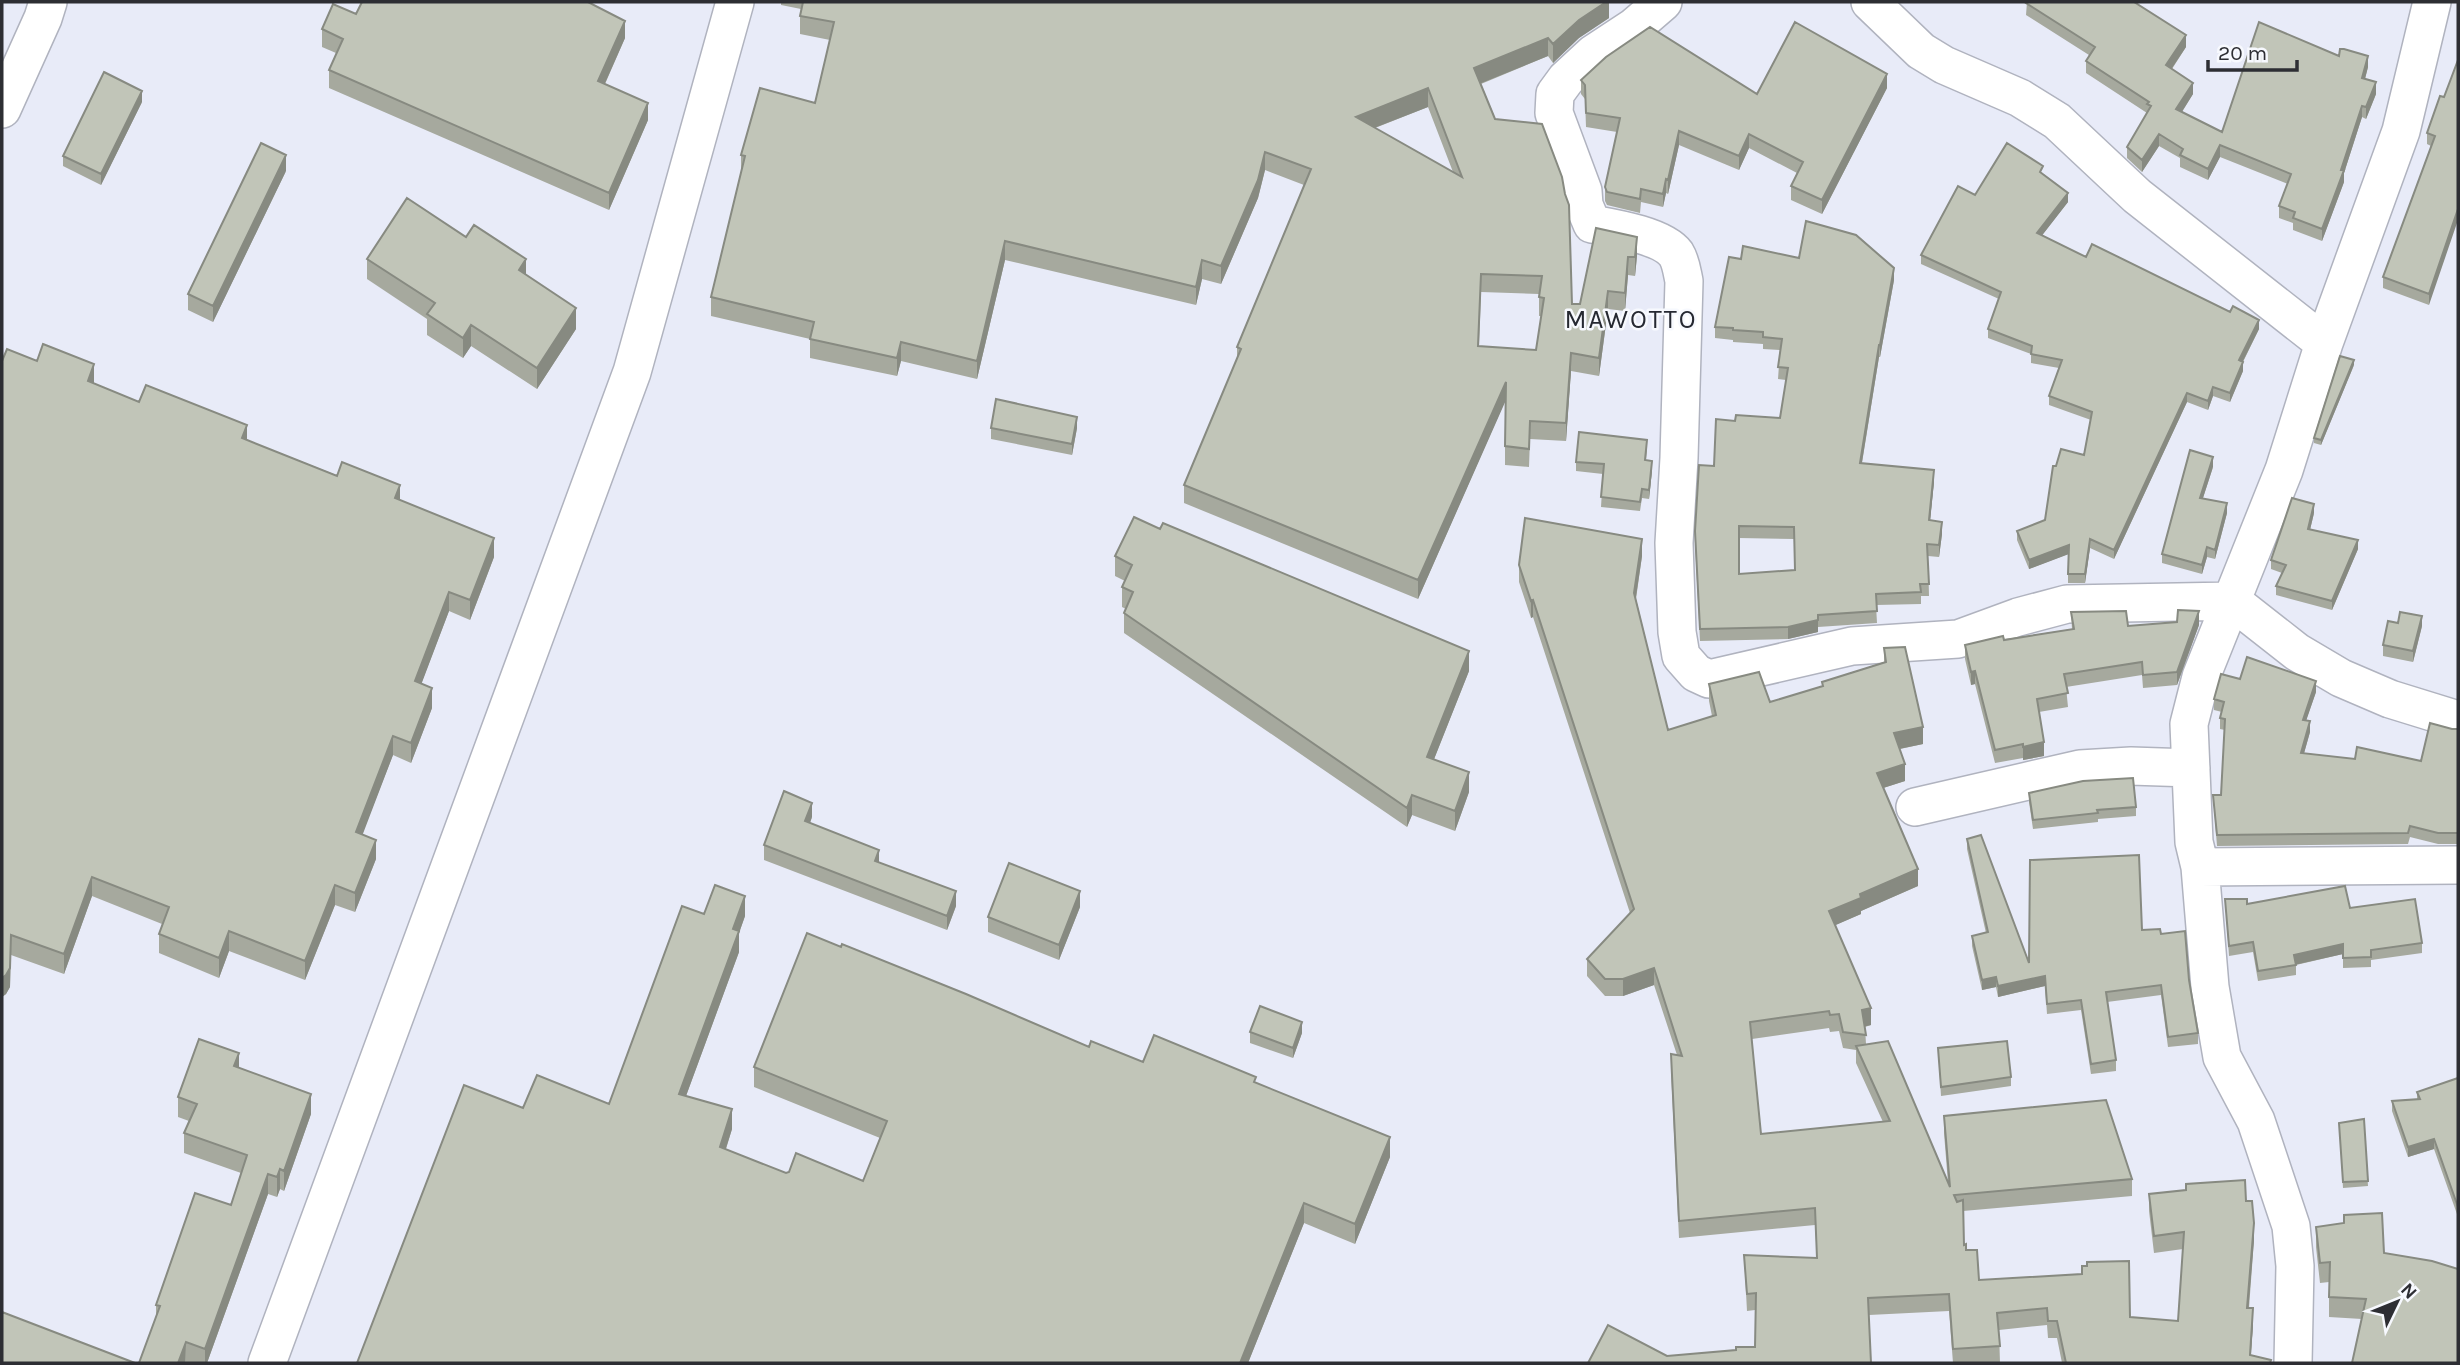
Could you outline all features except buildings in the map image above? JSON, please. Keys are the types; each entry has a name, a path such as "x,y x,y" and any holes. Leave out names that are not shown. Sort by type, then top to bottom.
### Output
{"street":[{"path":"2,109 48,2"},
{"path":"267,1363 632,372 735,2"},
{"path":"1663,2 1634,27 1593,54 1566,79 1555,94 1554,113 1583,191 1584,205 1592,224 1660,242 1670,247 1680,263 1684,281 1674,543 1677,632 1681,656 1696,673 1709,679 1852,646 1958,639 2018,617 2067,604 2232,601 2297,652 2341,678 2390,699 2458,720"},
{"path":"1870,2 1921,51 1944,65 2020,98 2057,121 2137,196 2324,344"},
{"path":"2293,1363 2295,1266 2291,1226 2256,1121 2222,1057 2210,987 2200,867 2194,842 2189,724 2201,677 2284,470 2324,344 2401,131 2432,2"},
{"path":"1915,807 2080,769 2131,766 2191,768"},
{"path":"2200,867 2458,865"}],"district":[{"name":"MAWOTTO","path":"1631,319"}]}
